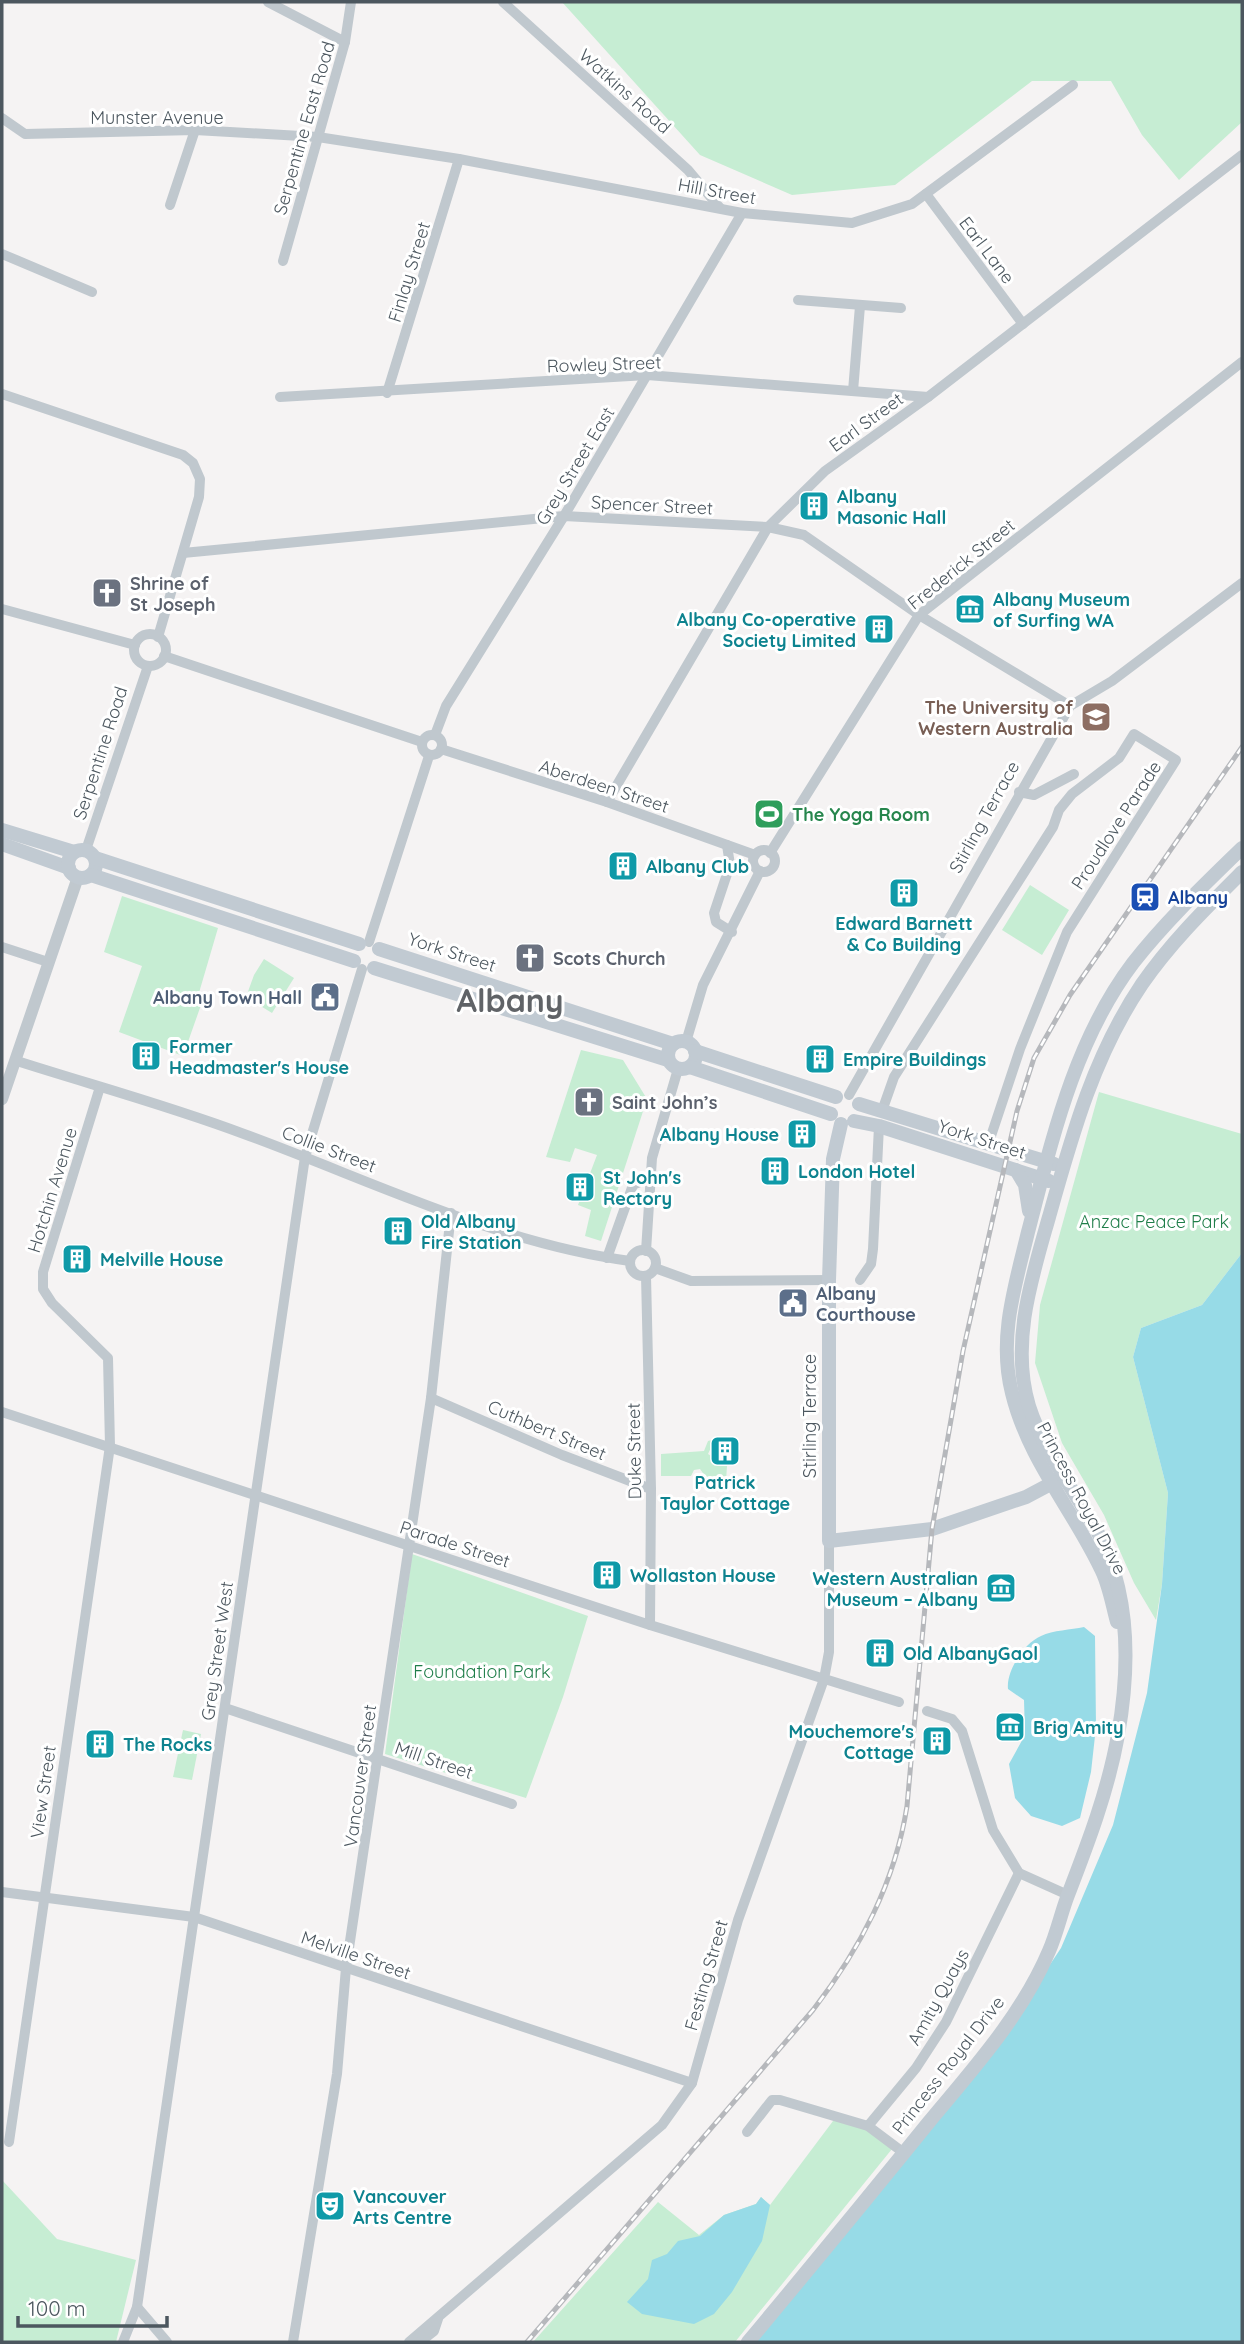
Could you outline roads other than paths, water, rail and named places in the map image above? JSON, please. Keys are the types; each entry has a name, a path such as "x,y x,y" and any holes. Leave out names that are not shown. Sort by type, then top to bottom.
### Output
{"main road":[{"name":"York Street","path":"2,830 85,853 1013,1153"},
{"name":"York Street","path":"2,844 79,873 679,1065 842,1120 879,1126 1057,1183"},
{"name":"Princess Royal Drive","path":"1122,1690 1118,1627 1101,1568 1050,1484 1018,1416 1006,1365 1006,1331 1055,1131 1068,1087 1086,1046 1132,965 1180,908 1242,848"},
{"path":"85,853 96,867 79,873 69,859 85,853"},
{"name":"Princess Royal Drive","path":"748,2342 991,2046 1022,2000 1049,1952 1107,1783 1118,1732 1126,1642 1122,1601 1099,1535 1038,1428 1028,1402 1023,1354 1025,1309 1057,1183 1085,1092 1140,987 1184,930 1242,872"},
{"path":"369,945 380,960 363,966 353,952 369,945"},
{"path":"685,1045 695,1059 679,1065 668,1051 685,1045"},
{"path":"848,1099 859,1113 842,1120 831,1105 848,1099"},
{"path":"879,1126 882,1111"},
{"name":"Stirling Terrace","path":"830,1541 828,1280 833,1159 842,1120"},
{"path":"1013,1153 1046,1148 1055,1131"},
{"path":"983,1160 988,1145"},
{"path":"1013,1153 1062,1167"},
{"path":"1016,1170 1030,1201 1017,1278"},
{"path":"830,1541 932,1530 1026,1497 1065,1476"}],"street":[{"path":"268,2 345,42"},
{"name":"Serpentine East Road","path":"283,261 345,42 351,2"},
{"name":"Watkins Road","path":"503,2 688,170 720,209"},
{"name":"Hill Street","path":"318,137 459,159 741,213 852,223 899,211 1073,86"},
{"name":"Munster Avenue","path":"2,118 10,127 25,134 195,130 318,137"},
{"path":"170,205 195,130"},
{"name":"Earl Street","path":"607,802 768,527 825,471 928,397 1242,155"},
{"name":"Finlay Street","path":"387,393 459,159"},
{"name":"Earl Lane","path":"926,194 1023,324"},
{"name":"Grey Street East","path":"435,735 446,706 564,516 741,213"},
{"path":"2,254 92,292"},
{"path":"798,300 901,308"},
{"path":"853,391 860,306"},
{"name":"Frederick Street","path":"770,853 919,615 1242,362"},
{"name":"Rowley Street","path":"280,397 387,393 647,375 928,397"},
{"path":"2,394 183,456 193,463 200,480 200,497 158,637"},
{"name":"Spencer Street","path":"183,553 564,516 768,527 804,535 919,615 1070,706"},
{"name":"Stirling Terrace","path":"848,1099 1019,792 1070,706 1112,681 1242,583"},
{"path":"2,609 135,645"},
{"path":"147,635 158,637 164,645 164,656 158,664 148,666 137,661 135,645 147,635"},
{"path":"164,656 422,742"},
{"name":"Serpentine Road","path":"85,853 148,666"},
{"name":"Proudlove Parade","path":"882,1111 894,1077 1053,827 1059,810 1087,779 1119,758 1134,734 1176,761 1065,936 1020,1049 988,1145"},
{"path":"429,735 435,735 442,743 442,749 437,755 429,756 422,749 422,742 429,735"},
{"name":"Aberdeen Street","path":"442,749 607,802 755,855"},
{"path":"369,945 429,756"},
{"path":"1019,792 1034,795 1074,774"},
{"path":"727,845 730,865 713,913 716,922 732,932"},
{"path":"685,1045 703,985 761,871 773,866 774,859 770,853 760,851 755,855 754,865 761,871"},
{"path":"2,1099 79,873"},
{"path":"2,947 48,962"},
{"name":"Grey Street West","path":"123,2342 137,2307 305,1157 363,966"},
{"name":"Collie Street","path":"17,1061 241,1133 451,1213 550,1246 630,1261"},
{"path":"646,1251 650,1178 655,1145 679,1065"},
{"name":"Hotchin Avenue","path":"100,1087 43,1272 43,1289 52,1303 107,1358 110,1446"},
{"path":"860,1280 870,1264 873,1249 879,1126"},
{"path":"607,1258 633,1185 650,1178"},
{"name":"Vancouver Street","path":"293,2342 337,2074 346,1968 431,1398 451,1213"},
{"path":"646,1251 653,1256 655,1268 646,1276 633,1272 630,1261 635,1253 646,1251"},
{"path":"655,1268 691,1281 828,1280"},
{"name":"Duke Street","path":"646,1276 651,1489 650,1625"},
{"name":"Cuthbert Street","path":"431,1398 562,1455 651,1489"},
{"name":"Parade Street","path":"2,1412 650,1625 899,1702"},
{"name":"View Street","path":"9,2142 110,1446"},
{"name":"Festing Street","path":"409,2342 662,2125 692,2083 738,1920 824,1679 829,1653 830,1541"},
{"name":"Mill Street","path":"225,1708 512,1804"},
{"path":"928,1711 952,1719 962,1731 993,1830 1019,1873 1068,1895"},
{"name":"Amity Quays","path":"868,2126 916,2068 946,2022 1019,1873"},
{"name":"Melville Street","path":"2,1892 194,1917 692,2083"},
{"path":"747,2132 772,2100 780,2100 868,2126 904,2153"},
{"path":"137,2307 167,2342"},
{"name":"Festing Street","path":"420,2342 434,2331 438,2319"}],"water":[{"path":"1242,1253 1242,2342 755,2342 995,2047 1061,1948 1113,1825 1147,1693 1162,1584 1168,1493 1133,1357 1141,1328 1202,1305"},
{"path":"1084,1627 1095,1636 1096,1727 1091,1772 1080,1818 1062,1826 1031,1816 1015,1798 1009,1764 1025,1735 1024,1700 1008,1689 1008,1682 1017,1658 1028,1645 1051,1632"},
{"path":"761,2197 770,2205 762,2241 732,2292 714,2314 694,2324 642,2314 627,2302 648,2279 652,2260 667,2254 678,2241 700,2236 724,2215 756,2204"}],"railway":[{"path":"527,2342 813,2010 846,1963 873,1914 894,1862 907,1806 932,1529 963,1351 1017,1111 1034,1058 1070,995 1242,747"}],"place":[{"name":"Albany Masonic Hall","path":"814,506"},
{"name":"Shrine of St Joseph","path":"107,593"},
{"name":"Albany Museum of Surfing WA","path":"970,609"},
{"name":"Albany Co-operative Society Limited","path":"879,629"},
{"name":"The University of Western Australia","path":"1096,717"},
{"name":"The Yoga Room","path":"769,814"},
{"name":"Albany Club","path":"623,866"},
{"name":"Edward Barnett & Co Building","path":"904,893"},
{"name":"Albany","path":"1145,897"},
{"name":"Scots Church","path":"530,958"},
{"name":"Albany Town Hall","path":"325,997"},
{"name":"Former Headmaster's House","path":"146,1056"},
{"name":"Empire Buildings","path":"820,1059"},
{"name":"Saint John’s","path":"589,1102"},
{"name":"Albany House","path":"802,1134"},
{"name":"London Hotel","path":"775,1171"},
{"name":"St John's Rectory","path":"580,1187"},
{"name":"Old Albany Fire Station","path":"398,1231"},
{"name":"Melville House","path":"77,1259"},
{"name":"Albany Courthouse","path":"793,1303"},
{"name":"Patrick Taylor Cottage","path":"725,1451"},
{"name":"Wollaston House","path":"607,1575"},
{"name":"Western Australian Museum – Albany","path":"1001,1588"},
{"name":"Old AlbanyGaol","path":"880,1653"},
{"name":"Brig Amity","path":"1010,1727"},
{"name":"Mouchemore's Cottage","path":"937,1741"},
{"name":"The Rocks","path":"100,1744"},
{"name":"Vancouver Arts Centre","path":"330,2206"}],"district":[{"name":"Albany","path":"510,1000"}],"park label":[{"name":"Anzac Peace Park","path":"1154,1221"},
{"name":"Foundation Park","path":"482,1671"}]}
